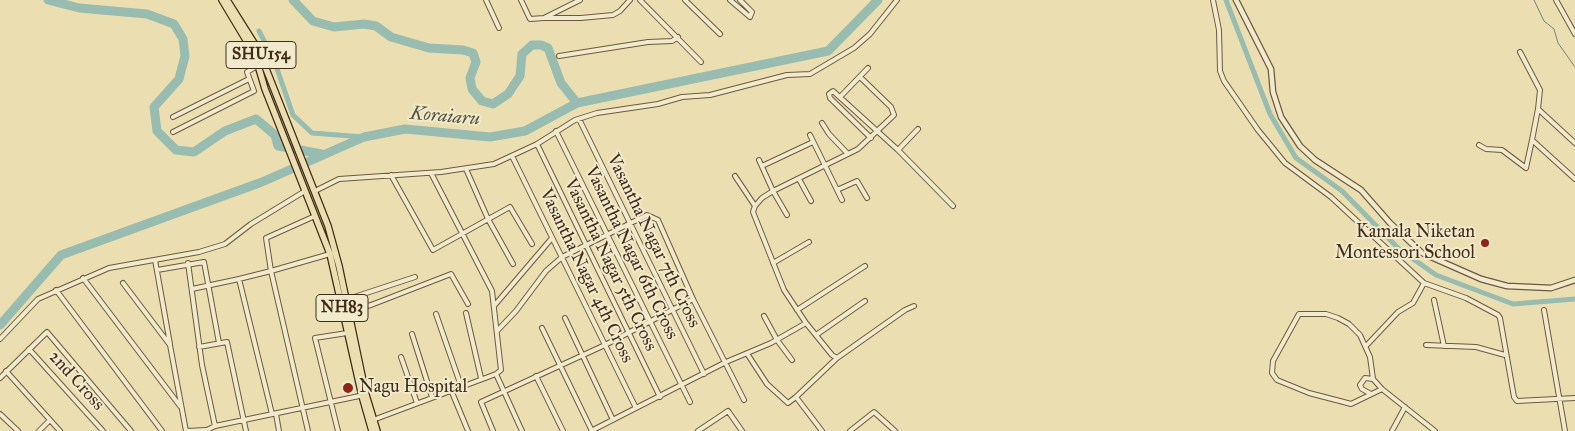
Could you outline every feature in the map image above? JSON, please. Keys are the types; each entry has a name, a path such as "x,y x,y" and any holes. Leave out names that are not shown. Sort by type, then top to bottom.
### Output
{"highway":[{"name":"NH83","path":"222,0 251,46 276,117 330,254 372,431"},
{"name":"SHU154","path":"227,0 259,51 284,114"},
{"name":"NH83","path":"284,114 334,243 345,300 347,334 364,395 377,431"}],"street":[{"path":"486,0 499,28"},
{"path":"521,0 530,20 613,15 620,11 630,0"},
{"path":"544,18 580,0"},
{"path":"640,0 701,62"},
{"path":"685,0 720,34"},
{"path":"730,0 750,17 752,12 740,0"},
{"path":"314,189 339,179 431,173 494,164 537,144 578,119 597,113 658,104 682,97 710,95 787,76 810,74 854,48 870,34 897,0"},
{"path":"1213,0 1219,30 1220,71 1224,81 1258,130 1285,163 1331,197 1424,283 1466,298 1498,314 1514,397 1517,401 1575,398"},
{"path":"1236,0 1271,68 1273,92 1281,117 1300,146 1316,160 1361,190 1422,253 1481,279 1507,286 1551,288 1575,280"},
{"path":"1556,0 1575,34"},
{"path":"559,56 672,40 678,37"},
{"path":"1479,145 1486,149 1502,150 1526,168 1540,90 1520,52"},
{"path":"173,132 254,91 247,72 259,65"},
{"path":"841,96 868,68"},
{"path":"838,358 832,355 806,323 784,290 753,212 755,206 774,191 848,154 871,138 894,115 894,110 860,77"},
{"path":"173,117 249,79"},
{"path":"871,138 830,98 830,94 835,91 841,96 953,206"},
{"path":"1538,109 1575,143"},
{"name":"Vasantha Nagar 7th Cross","path":"578,119 704,374"},
{"path":"822,122 829,134 848,154"},
{"path":"898,150 918,128"},
{"name":"Vasantha Nagar 6th Cross","path":"556,131 680,386 690,402"},
{"path":"810,136 842,200"},
{"path":"1532,140 1575,179"},
{"path":"762,166 813,142"},
{"name":"Vasantha Nagar 5th Cross","path":"537,144 627,333 660,397"},
{"name":"Vasantha Nagar 4th Cross","path":"512,156 636,408"},
{"path":"759,160 787,215"},
{"path":"466,169 488,219 513,264"},
{"path":"373,420 481,378 496,374 501,370 492,291 431,173"},
{"path":"391,175 433,250 510,207 532,244"},
{"path":"735,176 755,206"},
{"path":"799,178 811,201"},
{"path":"837,190 857,181 867,198"},
{"path":"0,339 38,298 109,268 225,244 251,224 305,189"},
{"path":"497,331 516,311 546,271 562,257 647,214 658,220 693,299 744,400"},
{"path":"308,431 271,271 266,238 315,216"},
{"path":"494,306 552,238"},
{"path":"773,262 809,242"},
{"path":"192,289 271,271 330,254"},
{"path":"155,260 186,431 206,430 215,426 332,404 364,395"},
{"path":"157,270 188,263 204,262 219,343"},
{"path":"188,263 199,347 215,426"},
{"path":"797,310 865,266"},
{"path":"345,312 371,305 451,274 468,304"},
{"path":"345,300 415,277"},
{"path":"83,278 182,407"},
{"path":"239,278 279,431"},
{"path":"123,283 170,345"},
{"path":"1366,346 1398,312 1415,301 1424,283"},
{"path":"56,290 162,431"},
{"path":"493,431 481,402 605,345 672,312 693,299"},
{"path":"1434,300 1444,346"},
{"path":"816,335 865,301"},
{"path":"748,354 767,384 782,400 788,403 838,358 905,310 914,306"},
{"path":"1544,310 1561,399 1565,431"},
{"path":"466,313 481,378"},
{"path":"436,314 460,386"},
{"path":"1382,389 1351,404 1287,386 1277,380 1272,373 1273,361 1299,314 1326,314 1338,318 1349,324 1360,335 1366,346 1373,379 1382,389 1435,431"},
{"path":"764,316 777,340 792,360"},
{"path":"566,318 613,420"},
{"path":"542,328 592,431 726,362 777,340 806,323"},
{"path":"0,378 47,332 131,431"},
{"path":"338,431 315,338 347,334"},
{"path":"412,334 432,397"},
{"path":"199,347 227,342 246,431"},
{"path":"1426,345 1476,347 1506,355"},
{"name":"2nd Cross","path":"29,349 102,431"},
{"path":"401,357 417,403"},
{"path":"6,371 60,431"},
{"path":"496,374 522,431"},
{"path":"536,376 563,431"},
{"path":"1371,394 1362,389 1360,385 1365,378 1373,379"},
{"path":"451,390 468,431"},
{"path":"796,397 822,431"},
{"path":"1392,431 1405,407"},
{"path":"698,431 728,411 742,431"},
{"path":"850,431 874,412 894,431"},
{"path":"0,414 18,431"},
{"path":"39,431 50,420"}],"waterway":[{"path":"48,0 79,8 147,14 174,24 183,39 185,56 179,79 154,107 157,131 176,150 194,152 225,131 256,119 275,135 278,146 322,154"},
{"path":"293,0 313,21 334,27 364,24 376,26 391,37 429,48 463,50 473,53 476,62 470,78 472,89 482,101 493,104 508,94 520,76 522,54 532,45 541,45 548,48 561,83 577,103"},
{"name":"Koraiaru","path":"0,325 61,255 262,182 364,137 405,129 490,137 525,131 577,103 828,51 878,0"},
{"path":"1226,0 1270,114 1296,158 1342,191 1399,249 1436,275 1513,304 1575,299"},
{"path":"1534,0 1544,21 1554,29 1558,43 1575,67"},
{"path":"259,31 274,60 293,115 312,133 364,137"}],"place":[{"name":"Kamala Niketan Montessori School","path":"1485,243"},
{"name":"Nagu Hospital","path":"348,388"}]}
